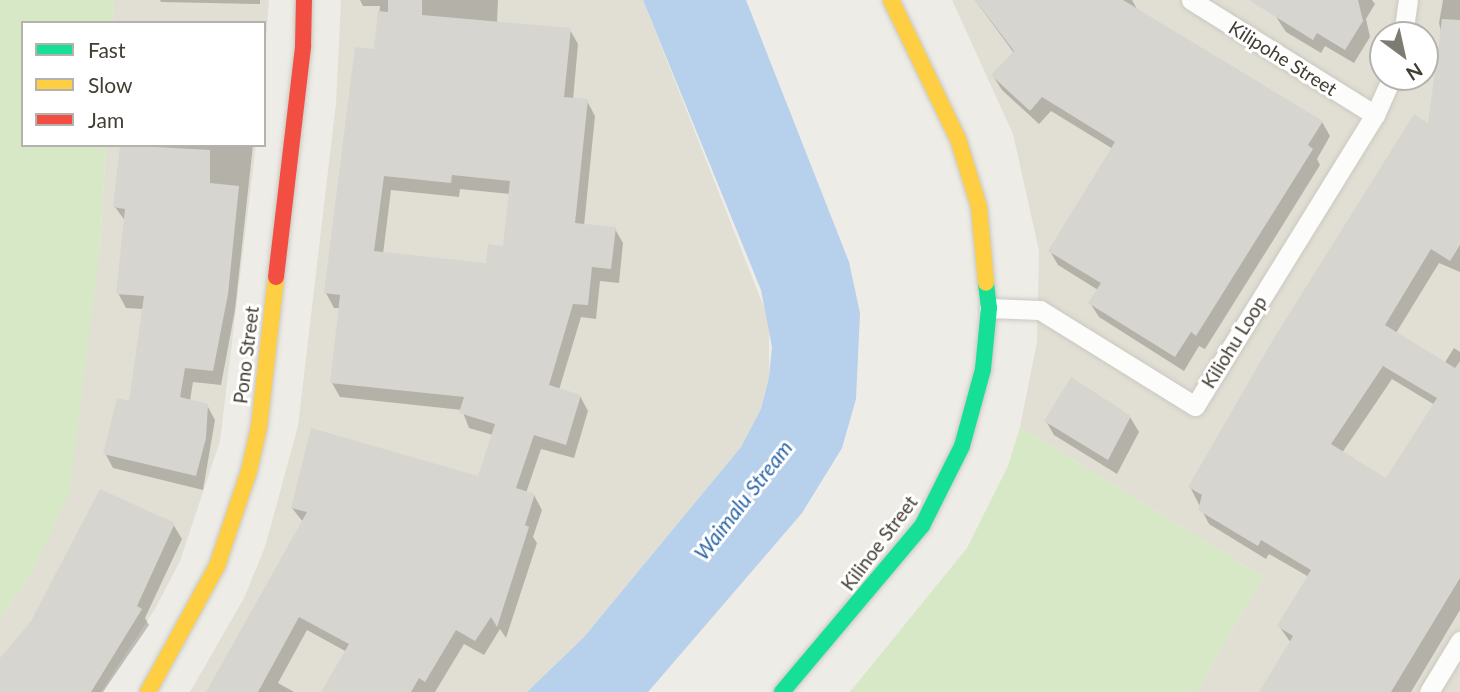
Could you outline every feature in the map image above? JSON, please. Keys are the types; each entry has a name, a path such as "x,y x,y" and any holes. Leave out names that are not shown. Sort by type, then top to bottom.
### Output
{"street":[{"name":"Pono Street","path":"148,692 217,566 250,471 259,427 304,0"},
{"name":"Kilinoe Street","path":"782,692 899,558 943,489 975,406 989,308 984,233 971,173 891,0"}],"lane":[{"name":"Kilipohe Street","path":"1191,0 1375,115"},
{"path":"1405,21 1408,0"},
{"name":"Kiliohu Loop","path":"989,308 1040,310 1195,406 1375,115 1386,91"},
{"path":"1429,692 1460,641"}],"shaded area":[{"path":"114,0 269,0 266,40 266,21 113,21"},
{"path":"341,0 643,0 769,320 769,377 761,409 741,447 584,637 527,692 190,692 244,598 265,547 298,426 336,103"},
{"path":"952,0 1460,0 1460,692 1196,692 1263,577 1020,427 1037,342 1039,251 1013,134"},
{"path":"106,147 256,147 220,441 180,561 155,609 101,692 0,692 0,619 34,568 100,248"}],"green space":[{"path":"0,0 114,0 113,21 21,21 21,147 106,147 100,248 70,491 34,568 0,619"},
{"path":"1020,427 1263,577 1196,692 850,692 967,548 1008,466"}],"water":[{"name":"Waimalu Stream","path":"643,0 746,0 849,262 860,313 856,399 842,448 802,513 648,692 527,692 584,637 741,447 761,409 769,377 772,347 761,290"}],"building":[{"path":"388,0 422,0 422,15 571,28 564,97 588,99 575,223 616,227 611,269 592,267 588,305 573,304 549,385 581,395 566,445 534,435 516,488 535,494 525,525 529,527 497,627 491,617 475,641 456,630 425,682 419,678 411,692 321,692 349,644 299,617 258,692 206,692 307,512 291,508 311,428 478,476 495,424 459,413 464,397 330,383 340,295 324,293 355,47 374,49 378,11 388,12","holes":["452,175 510,181 503,246 488,244 486,263 374,251 384,176 451,183"]},
{"path":"975,0 1123,0 1323,121 1308,145 1313,149 1196,336 1191,332 1175,357 1088,303 1101,283 1048,251 1115,142 1042,97 1030,111 991,75 1014,51"},
{"path":"1249,0 1358,0 1363,21 1345,50 1317,33 1313,40"},
{"path":"1442,19 1460,20 1460,245 1450,261 1431,249 1385,325 1455,368 1460,361 1460,578 1391,692 1259,692 1293,636 1277,626 1311,570 1261,540 1258,546 1198,510 1202,495 1188,487 1274,338 1414,114 1428,123 1432,91 1439,91","holes":["1383,366 1437,398 1386,478 1331,444"]},
{"path":"120,147 210,150 210,183 239,186 228,294 213,371 185,368 180,397 208,404 206,438 196,476 103,454 117,398 129,401 144,296 116,294 125,209 113,207"},
{"path":"1071,377 1131,416 1108,460 1044,421"},
{"path":"100,489 175,523 137,606 142,609 91,692 0,692 0,658 31,621"}],"traffic: fast":[{"path":"782,692 922,526 962,446 983,369 989,308 986,283"}],"traffic: slow":[{"path":"891,0 958,139 979,207 986,283"},
{"path":"148,692 217,566 249,471 259,427 276,277"}],"traffic: jam":[{"path":"276,277 303,46 304,0"}]}
